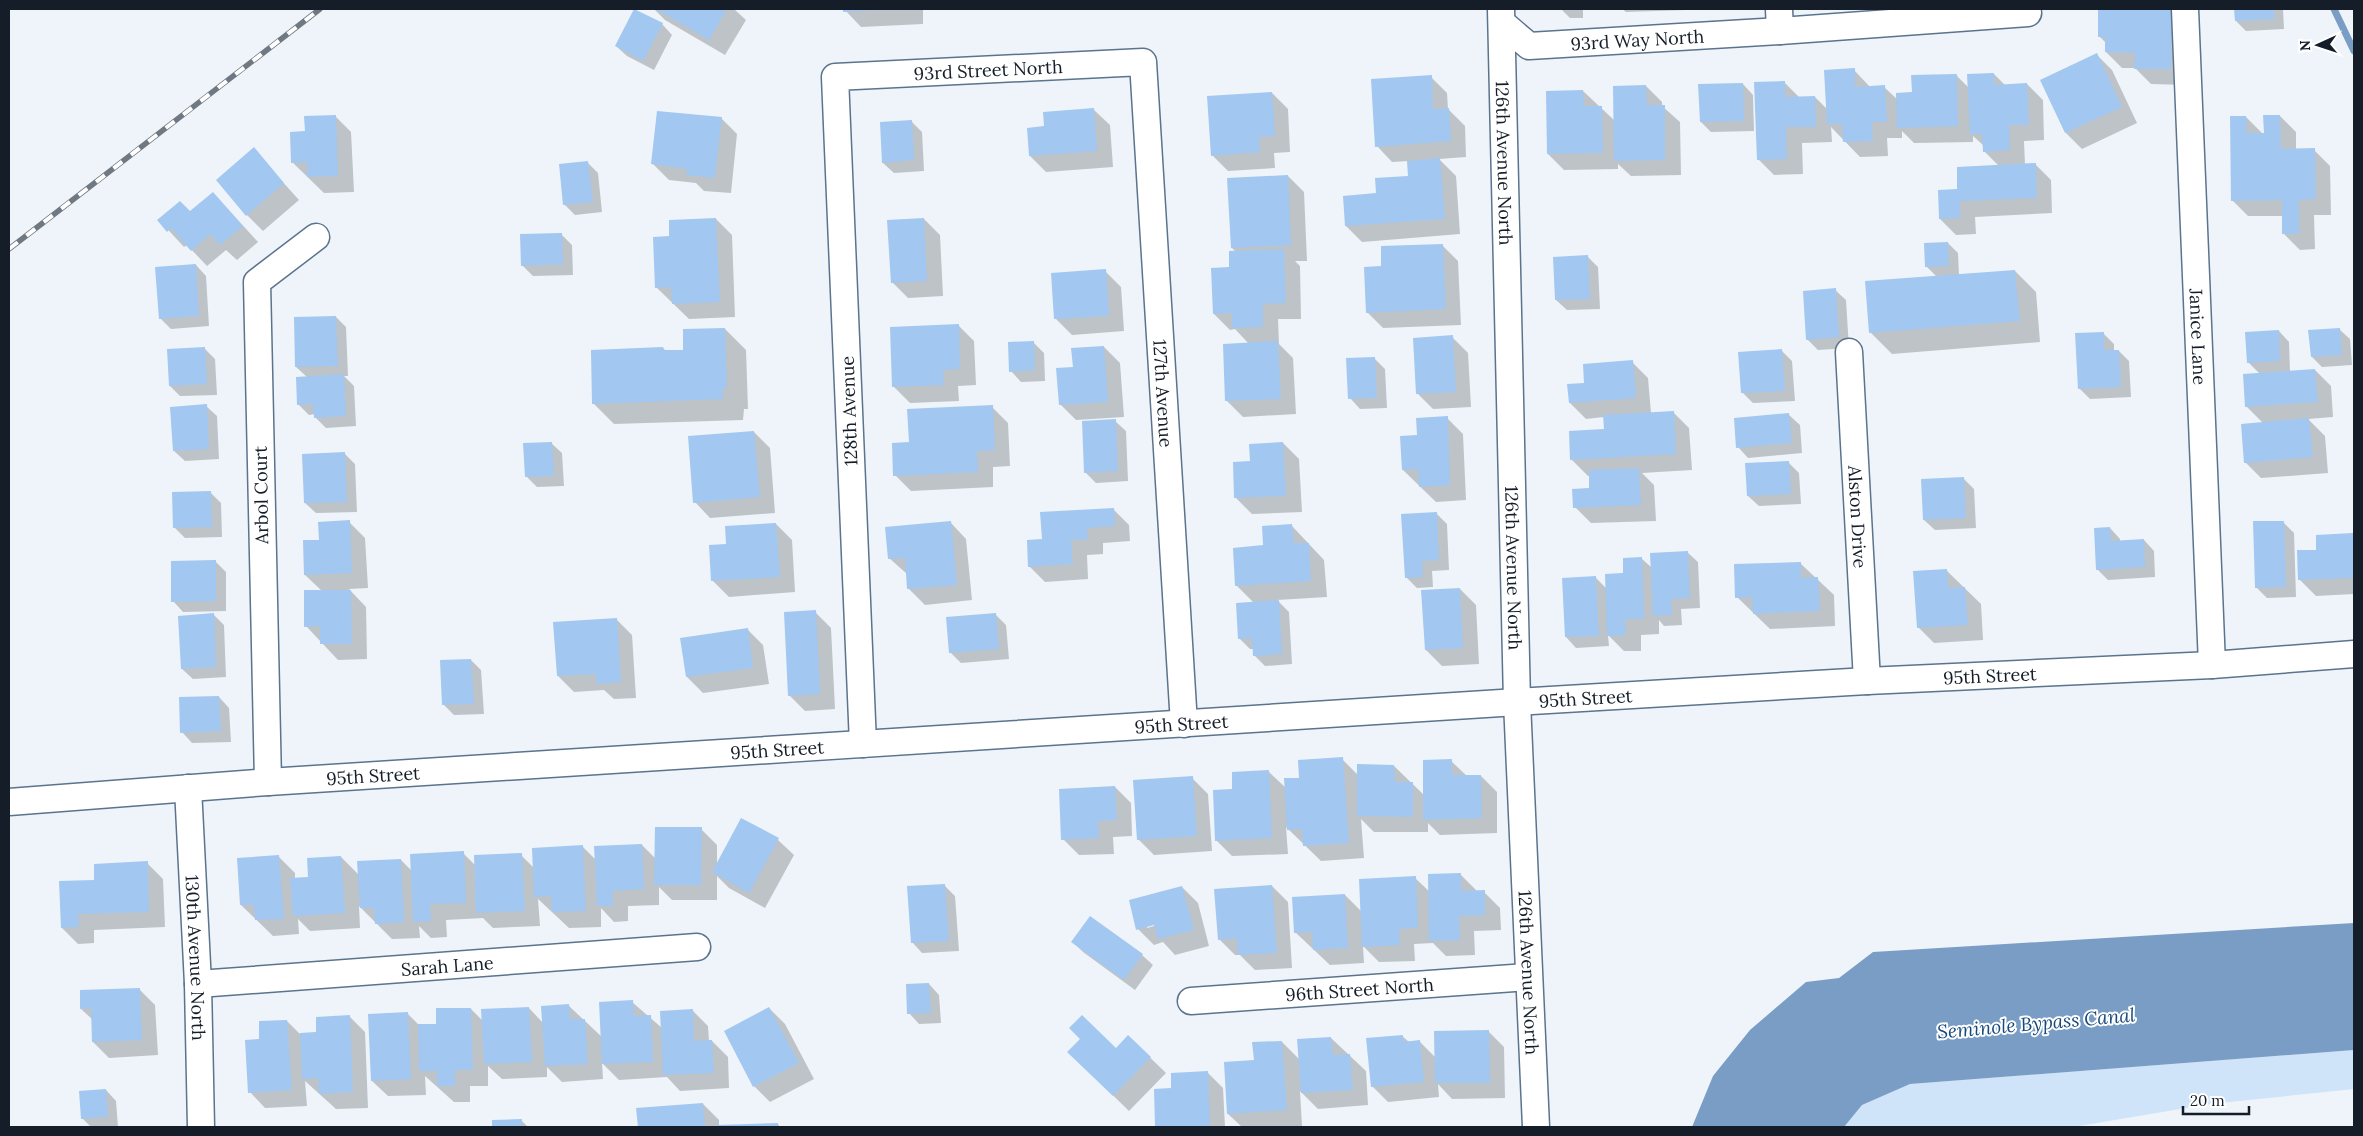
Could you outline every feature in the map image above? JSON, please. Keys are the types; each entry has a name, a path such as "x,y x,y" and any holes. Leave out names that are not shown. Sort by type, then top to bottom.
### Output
{"street":[{"name":"Janice Lane","path":"2185,9 2212,665"},
{"name":"93rd Way North","path":"1501,16 1528,46 1779,20 2028,13"},
{"name":"126th Avenue North","path":"1501,16 1517,702 1536,1127"},
{"name":"93rd Street North","path":"835,77 1143,62"},
{"name":"127th Avenue","path":"1143,62 1184,724"},
{"name":"128th Avenue","path":"835,77 863,744"},
{"name":"Arbol Court","path":"268,782 256,282 316,237"},
{"name":"Alston Drive","path":"1849,352 1868,681"},
{"name":"95th Street","path":"9,802 268,782 1517,702 1868,681 2212,665 2354,654"},
{"name":"130th Avenue North","path":"188,788 198,984 201,1127"},
{"name":"Sarah Lane","path":"198,984 697,947"},
{"name":"96th Street North","path":"1191,1001 1528,977"}],"shaded area":[{"path":"2354,1050 2354,1089 2210,1104 2073,1127 1844,1127 1862,1105 1910,1084"}],"water":[{"name":"Seminole Bypass Canal","path":"2354,923 2354,1050 1910,1084 1862,1105 1844,1127 1692,1127 1713,1076 1750,1030 1806,982 1839,978 1873,952"}],"building":[{"path":"634,9 663,23 643,61 615,46"},
{"path":"656,9 727,9 709,40"},
{"path":"843,9 877,9 877,10 843,12"},
{"path":"2098,9 2172,9 2171,69 2134,69 2135,53 2105,52 2105,37 2098,37"},
{"path":"2234,9 2274,9 2274,19 2235,21"},
{"path":"2097,53 2122,107 2065,133 2040,80"},
{"path":"1855,68 1855,87 1885,85 1887,122 1872,122 1873,141 1843,142 1842,124 1827,124 1824,70"},
{"path":"1994,73 1994,85 2027,83 2029,125 2009,125 2010,150 1983,152 1982,134 1970,134 1967,74"},
{"path":"1957,74 1958,126 1897,128 1896,93 1912,92 1911,75"},
{"path":"1432,75 1433,109 1449,108 1451,141 1375,147 1371,79"},
{"path":"1785,81 1785,97 1815,96 1816,127 1786,127 1787,159 1757,160 1754,82"},
{"path":"1743,83 1744,121 1700,122 1698,84"},
{"path":"1646,85 1647,105 1665,105 1665,160 1614,161 1613,86"},
{"path":"1583,90 1584,106 1602,106 1603,153 1547,154 1546,91"},
{"path":"1272,92 1275,136 1259,137 1260,152 1211,156 1207,96"},
{"path":"1094,108 1097,151 1029,156 1027,128 1044,126 1043,112"},
{"path":"657,111 722,117 715,178 686,175 687,169 651,164"},
{"path":"336,115 338,176 307,177 307,162 291,163 290,132 305,131 304,116"},
{"path":"2263,115 2280,115 2281,149 2315,148 2316,199 2299,200 2299,234 2282,234 2282,200 2231,201 2230,116 2246,116 2247,133 2264,133"},
{"path":"912,120 914,160 882,163 880,122"},
{"path":"254,147 284,183 246,216 216,180"},
{"path":"1440,158 1445,219 1345,226 1343,196 1376,193 1375,178 1408,176 1407,161"},
{"path":"588,161 593,202 563,205 559,164"},
{"path":"2036,163 2037,198 1960,201 1960,218 1939,219 1938,190 1957,189 1957,167"},
{"path":"1288,175 1291,245 1231,248 1227,178"},
{"path":"213,192 243,226 220,245 210,234 191,251 171,228 167,232 157,220 180,201 190,211"},
{"path":"716,218 720,302 672,304 671,287 655,288 653,237 669,236 669,220"},
{"path":"924,218 927,281 891,283 887,220"},
{"path":"562,233 563,264 521,266 520,234"},
{"path":"1948,242 1949,266 1925,267 1924,243"},
{"path":"1443,244 1446,309 1366,313 1364,267 1381,266 1381,246"},
{"path":"1284,249 1286,303 1263,304 1263,327 1232,328 1232,313 1213,314 1211,268 1229,267 1229,251"},
{"path":"1588,255 1590,299 1555,300 1553,257"},
{"path":"196,264 199,316 159,319 155,267"},
{"path":"1106,269 1109,316 1054,319 1051,273"},
{"path":"2015,270 2020,321 1869,333 1865,281"},
{"path":"1836,288 1839,337 1806,340 1803,291"},
{"path":"336,316 338,366 295,367 294,317"},
{"path":"959,324 960,369 943,370 944,385 892,387 890,327"},
{"path":"725,328 727,388 723,388 723,399 592,404 591,350 663,347 664,350 683,350 683,329"},
{"path":"2340,328 2342,355 2311,357 2308,330"},
{"path":"2279,330 2280,361 2247,363 2245,332"},
{"path":"2104,332 2104,350 2119,350 2121,387 2078,389 2075,333"},
{"path":"1453,335 1456,392 1416,394 1413,338"},
{"path":"1034,341 1035,370 1009,372 1008,342"},
{"path":"1278,341 1281,399 1225,401 1223,344"},
{"path":"1104,346 1108,402 1059,405 1056,368 1073,367 1071,348"},
{"path":"205,347 207,384 169,386 167,349"},
{"path":"1782,349 1785,391 1741,393 1738,352"},
{"path":"1375,357 1377,398 1348,399 1346,358"},
{"path":"1633,360 1636,398 1569,403 1567,384 1584,383 1583,364"},
{"path":"2315,369 2318,402 2245,407 2243,374"},
{"path":"344,374 346,416 314,418 313,404 297,405 296,377"},
{"path":"207,404 209,449 173,451 170,407"},
{"path":"993,405 995,450 977,451 978,472 893,476 892,443 909,442 907,409"},
{"path":"1674,411 1676,454 1570,460 1569,431 1604,429 1603,415"},
{"path":"1789,413 1792,443 1736,448 1734,418"},
{"path":"1448,416 1450,485 1419,487 1418,469 1402,470 1400,436 1417,435 1416,418"},
{"path":"2309,418 2313,457 2244,463 2241,424"},
{"path":"1116,419 1118,471 1084,473 1082,421"},
{"path":"754,431 760,497 693,503 688,436"},
{"path":"552,442 554,476 525,477 523,443"},
{"path":"1283,442 1286,496 1234,498 1233,462 1250,461 1249,444"},
{"path":"345,452 347,502 304,503 302,454"},
{"path":"1789,461 1791,494 1747,496 1745,463"},
{"path":"1639,468 1641,505 1573,508 1572,489 1589,488 1589,470"},
{"path":"1964,477 1966,518 1923,520 1921,479"},
{"path":"211,491 212,527 173,528 172,492"},
{"path":"1114,508 1115,526 1087,528 1088,539 1071,540 1073,564 1028,567 1027,540 1042,539 1040,512"},
{"path":"1437,512 1439,560 1422,561 1423,577 1405,578 1401,514"},
{"path":"350,520 352,573 304,575 303,540 319,540 318,522"},
{"path":"951,521 957,585 907,589 905,558 888,559 885,527"},
{"path":"2253,521 2284,521 2286,587 2255,588"},
{"path":"776,523 780,577 711,581 709,545 726,544 725,526"},
{"path":"1292,524 1294,543 1309,543 1311,581 1235,586 1233,548 1263,545 1262,526"},
{"path":"2110,527 2111,541 2144,539 2145,567 2096,570 2094,528"},
{"path":"2353,533 2354,578 2298,580 2297,550 2316,550 2316,535"},
{"path":"1688,551 1690,598 1671,599 1672,615 1653,616 1650,553"},
{"path":"1642,557 1644,619 1625,619 1626,635 1607,636 1605,574 1623,573 1623,558"},
{"path":"216,560 216,601 171,602 171,561"},
{"path":"1801,562 1801,578 1818,577 1820,611 1753,614 1752,597 1735,598 1734,564"},
{"path":"1947,569 1948,588 1965,587 1968,625 1917,628 1913,571"},
{"path":"1596,576 1599,636 1565,637 1562,578"},
{"path":"1460,588 1463,648 1425,650 1421,590"},
{"path":"304,590 351,590 352,644 320,644 320,626 304,627"},
{"path":"1279,600 1282,654 1253,656 1252,638 1238,639 1236,603"},
{"path":"816,610 820,694 788,696 784,612"},
{"path":"214,613 216,667 181,669 178,616"},
{"path":"996,613 999,649 949,653 946,617"},
{"path":"617,618 621,682 596,684 596,674 557,676 553,622"},
{"path":"748,628 753,668 686,677 680,638"},
{"path":"471,659 474,704 442,705 440,660"},
{"path":"219,696 221,731 180,733 179,697"},
{"path":"1343,757 1349,843 1303,846 1302,829 1287,830 1284,778 1299,778 1298,760"},
{"path":"1452,759 1452,775 1481,775 1482,818 1423,820 1423,760"},
{"path":"1357,764 1394,765 1395,782 1413,782 1413,817 1357,816"},
{"path":"1269,770 1272,838 1215,841 1213,790 1232,789 1232,772"},
{"path":"1193,776 1197,836 1137,840 1133,780"},
{"path":"1115,786 1117,820 1098,821 1099,838 1061,840 1059,789"},
{"path":"741,818 779,838 749,893 712,872"},
{"path":"655,827 702,827 701,885 654,885"},
{"path":"642,844 644,889 612,891 613,906 597,906 594,846"},
{"path":"583,845 586,911 552,912 551,896 534,897 532,848"},
{"path":"464,851 466,903 430,904 431,921 413,922 410,854"},
{"path":"522,853 525,911 476,913 474,855"},
{"path":"279,855 284,919 255,920 254,905 240,905 237,858"},
{"path":"341,856 345,913 293,916 290,878 308,877 307,858"},
{"path":"401,859 404,922 375,924 374,908 360,908 357,861"},
{"path":"148,861 149,912 78,914 79,927 61,928 59,881 94,880 94,864"},
{"path":"1461,873 1461,891 1485,890 1485,915 1459,916 1460,940 1429,941 1428,874"},
{"path":"1416,876 1418,928 1399,929 1400,945 1362,947 1359,879"},
{"path":"945,884 949,941 911,943 907,886"},
{"path":"1272,885 1277,953 1238,955 1237,938 1218,940 1214,889"},
{"path":"1182,886 1194,930 1158,939 1154,925 1136,930 1129,900"},
{"path":"1345,894 1348,948 1313,950 1312,932 1294,933 1292,897"},
{"path":"1090,916 1143,954 1124,980 1071,942"},
{"path":"929,983 931,1013 907,1014 906,984"},
{"path":"140,988 142,1040 92,1042 91,1008 80,1009 80,990"},
{"path":"633,1000 634,1016 651,1015 653,1062 602,1064 599,1002"},
{"path":"569,1004 570,1019 585,1019 588,1064 545,1066 541,1006"},
{"path":"529,1007 532,1062 484,1064 481,1009"},
{"path":"769,1007 799,1063 753,1087 724,1031"},
{"path":"436,1008 471,1008 473,1070 455,1070 455,1086 437,1086 437,1071 419,1071 418,1024 436,1024"},
{"path":"693,1009 694,1041 712,1040 714,1073 663,1075 660,1011"},
{"path":"408,1012 411,1079 371,1081 368,1014"},
{"path":"350,1015 353,1092 319,1094 318,1078 302,1079 300,1033 316,1032 316,1017"},
{"path":"1082,1015 1116,1048 1128,1035 1151,1057 1113,1096 1067,1052 1080,1039 1069,1028"},
{"path":"287,1020 292,1090 248,1093 245,1040 259,1039 259,1021"},
{"path":"1489,1030 1490,1083 1435,1083 1434,1031"},
{"path":"1403,1035 1403,1042 1420,1040 1424,1082 1371,1087 1366,1038"},
{"path":"1331,1037 1333,1055 1350,1054 1353,1090 1301,1093 1297,1039"},
{"path":"1282,1041 1287,1110 1227,1114 1224,1062 1254,1060 1252,1042"},
{"path":"1208,1071 1210,1127 1155,1127 1154,1089 1171,1088 1171,1073"},
{"path":"106,1089 108,1117 81,1119 79,1091"},
{"path":"703,1103 705,1127 638,1127 636,1108"},
{"path":"522,1119 522,1127 492,1127 492,1120"},
{"path":"778,1123 778,1127 717,1127 717,1125"}],"waterway":[{"path":"2334,9 2354,51"}],"railway":[{"path":"9,249 320,9"}]}
